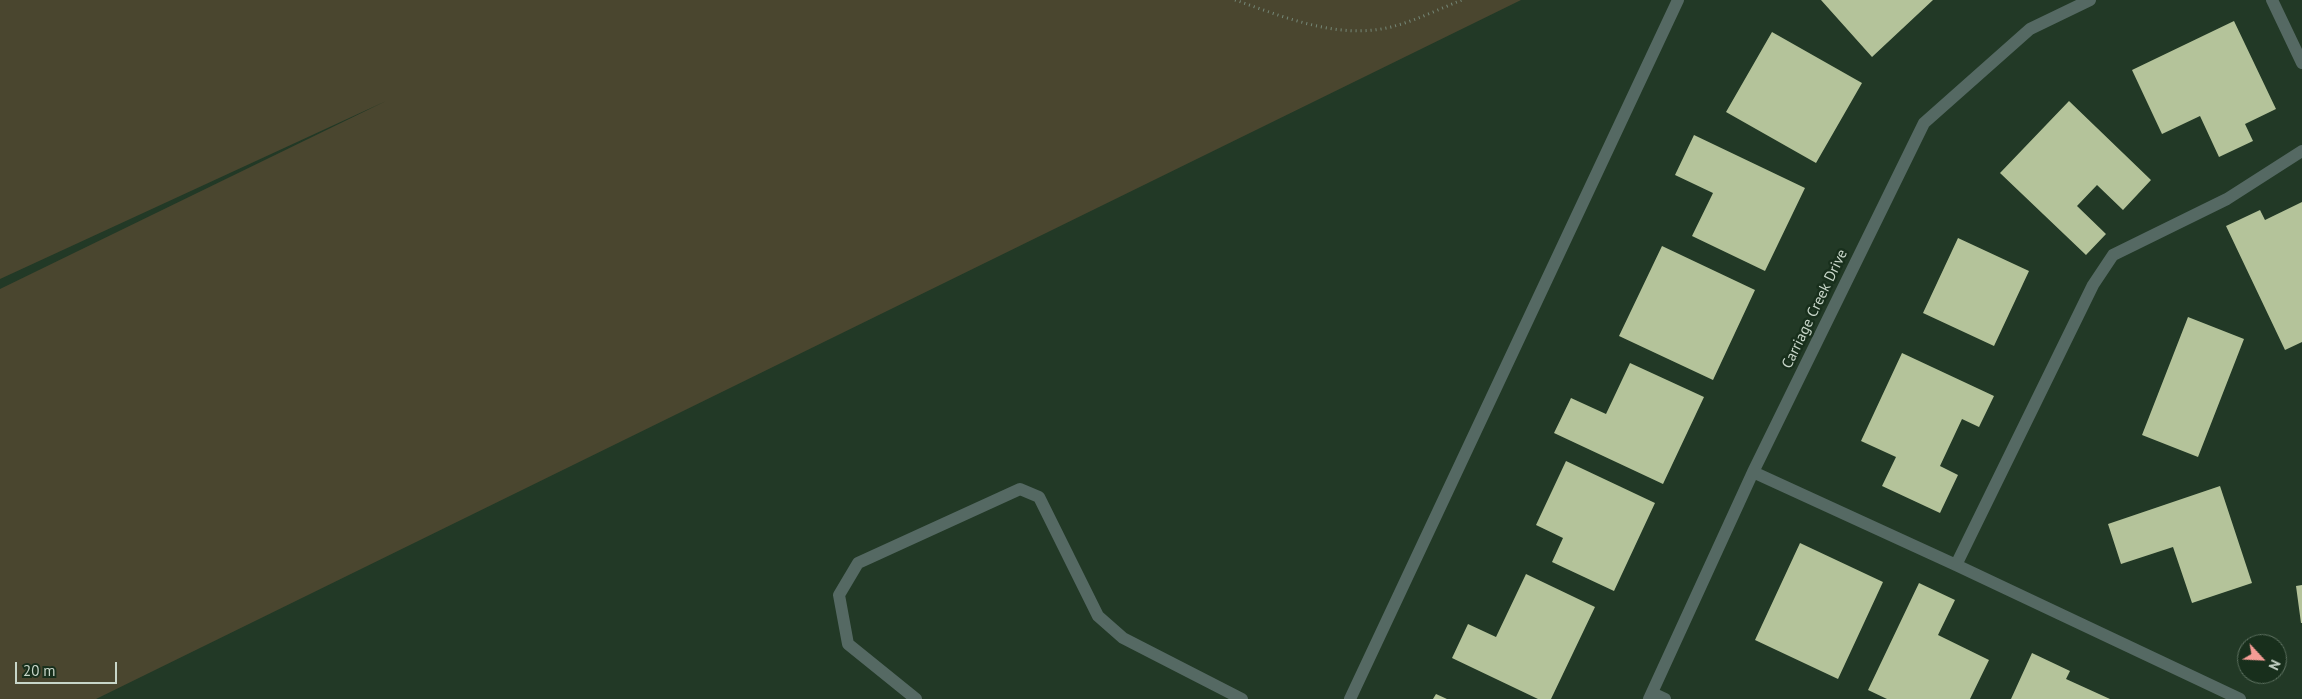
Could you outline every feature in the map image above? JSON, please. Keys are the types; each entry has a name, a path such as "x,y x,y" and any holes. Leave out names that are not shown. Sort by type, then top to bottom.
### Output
{"street":[{"path":"1350,699 1678,0"},
{"name":"Carriage Creek Drive","path":"1651,696 1753,472 1924,123 2030,29 2090,0"},
{"path":"2272,0 2302,63"},
{"path":"1956,564 2093,285 2113,255 2227,199 2302,151"},
{"path":"1753,472 1956,564 2240,699"},
{"path":"916,699 848,644 839,595 858,563 1020,488 1039,497 1098,616 1123,638 1242,699"},
{"path":"1651,696 1665,699"}],"path":[{"path":"1235,0 1291,20 1345,31 1390,27 1462,0"}],"shaded area":[{"path":"0,0 1521,0 96,699 0,699 0,289 386,101 0,279"}],"building":[{"path":"1821,0 1933,0 1872,57"},
{"path":"2234,21 2276,109 2245,124 2253,141 2219,157 2200,116 2162,134 2132,70"},
{"path":"1772,32 1862,83 1816,163 1726,112"},
{"path":"2069,101 2151,180 2123,210 2097,185 2077,206 2106,234 2086,255 2000,173"},
{"path":"1694,135 1805,188 1765,271 1692,236 1713,193 1675,175"},
{"path":"2302,202 2302,342 2285,350 2226,226 2260,210 2265,220"},
{"path":"1958,238 2029,271 1994,346 1923,313"},
{"path":"1662,246 1755,290 1713,380 1619,336"},
{"path":"2188,317 2244,339 2198,457 2142,435"},
{"path":"1902,353 1994,396 1979,427 1962,419 1940,466 1958,475 1940,513 1882,486 1896,457 1861,441"},
{"path":"1630,363 1704,397 1663,484 1554,433 1571,398 1606,414"},
{"path":"1566,461 1655,503 1614,591 1552,562 1563,538 1536,525"},
{"path":"2220,486 2252,583 2192,603 2173,547 2121,564 2108,524"},
{"path":"1800,543 1883,582 1838,679 1755,640"},
{"path":"1526,574 1595,607 1551,699 1538,699 1452,658 1468,624 1496,637"},
{"path":"1919,583 1955,600 1938,635 1989,660 1970,699 1887,699 1868,690"},
{"path":"2302,585 2302,623 2301,623 2296,586"},
{"path":"2032,653 2070,671 2066,679 2110,699 2011,699"},
{"path":"1436,694 1447,699 1433,699"}]}
